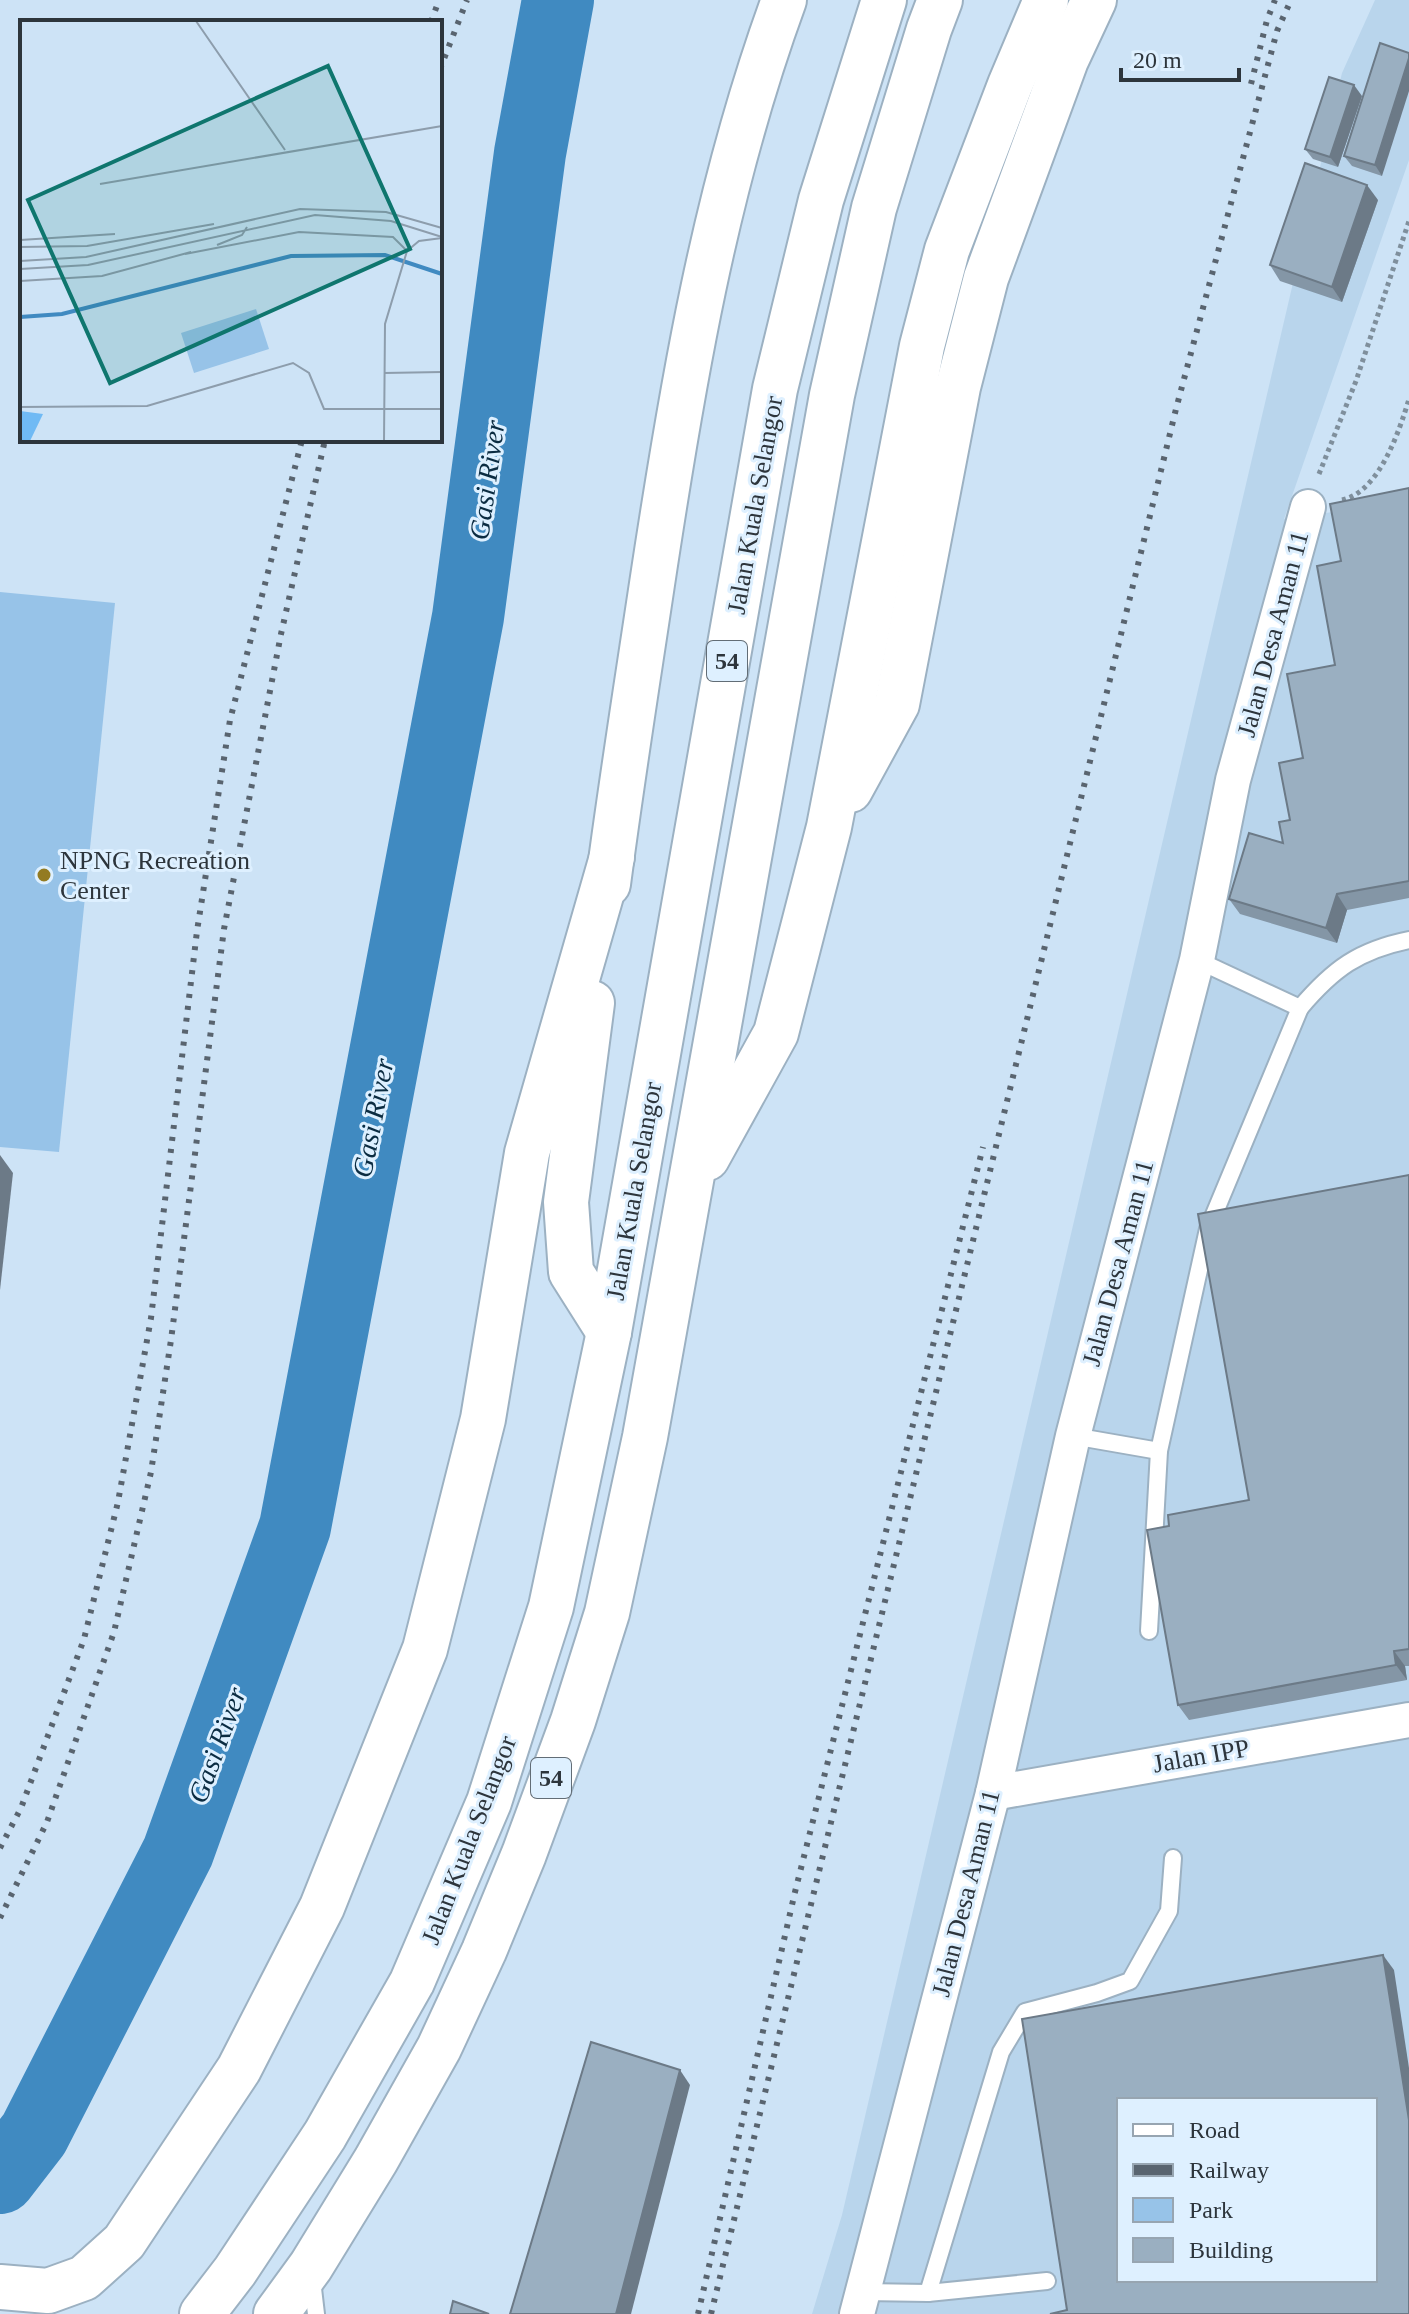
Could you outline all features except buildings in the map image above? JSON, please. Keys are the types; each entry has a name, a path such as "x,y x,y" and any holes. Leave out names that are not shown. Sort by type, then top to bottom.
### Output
{"highway":[{"path":"609,1332 571,1272 566,1202 612,857 676,426 708,257 745,119 784,0"},
{"name":"Jalan Kuala Selangor","path":"202,2314 235,2271 325,2135 412,1982 489,1802 551,1607 609,1332 775,389 821,200 884,0"},
{"name":"Jalan Kuala Selangor","path":"276,2314 311,2266 376,2160 439,2048 484,1951 573,1721 607,1613 645,1437 832,395 874,208 940,0"},
{"path":"689,1191 776,1033 829,827 925,333 947,250 1046,0"},
{"path":"829,827 897,704 958,387 986,278 1066,60 1094,0"},
{"path":"0,2287 48,2291 72,2283 84,2278 124,2242 239,2069 322,1907 425,1649 483,1419 527,1153 612,857"},
{"path":"0,2293 13,2314"}],"street":[{"name":"Jalan Desa Aman 11","path":"860,2303 993,1793 1073,1436 1197,960 1233,780 1308,507"},
{"name":"Jalan IPP","path":"993,1793 1409,1720"}],"lane":[{"path":"1149,1631 1159,1451 1208,1229 1300,1008 1321,983 1352,958 1391,943 1409,940"},
{"path":"1197,960 1300,1008"},
{"path":"1073,1436 1159,1451"},
{"path":"928,2293 1001,2052 1025,2012 1130,1981 1169,1911 1173,1858"},
{"path":"311,2266 316,2314"},
{"path":"860,2303 1047,2281"}],"path":[{"name":"Jalan Desa Aman 11","path":"1308,507 1323,460 1356,381 1409,221"},
{"path":"1308,507 1356,497 1363,490 1389,453 1409,399"}],"shaded area":[{"path":"1375,0 1409,0 1409,160 1284,519 1409,501 1409,2314 812,2314 842,2215 1342,73"}],"green space":[{"name":"NPNG Recreation Center","path":"0,592 115,603 59,1152 0,1147"}],"waterway":[{"name":"Gasi River","path":"0,2178 34,2134 178,1852 295,1527 468,617 530,153 558,0"}],"railway":[{"path":"432,20 439,0"},
{"path":"442,64 467,0"},
{"path":"1251,84 1275,0"},
{"path":"711,2314 1176,409 1277,31 1291,0"},
{"path":"0,1848 21,1808 84,1639 118,1502 151,1318 197,931 230,720 301,442"},
{"path":"0,1918 47,1822 114,1632 151,1472 224,929 281,634 325,442"},
{"path":"698,2314 795,1892 983,1147"}],"place":[{"name":"NPNG Recreation Center","path":"44,875"}]}
